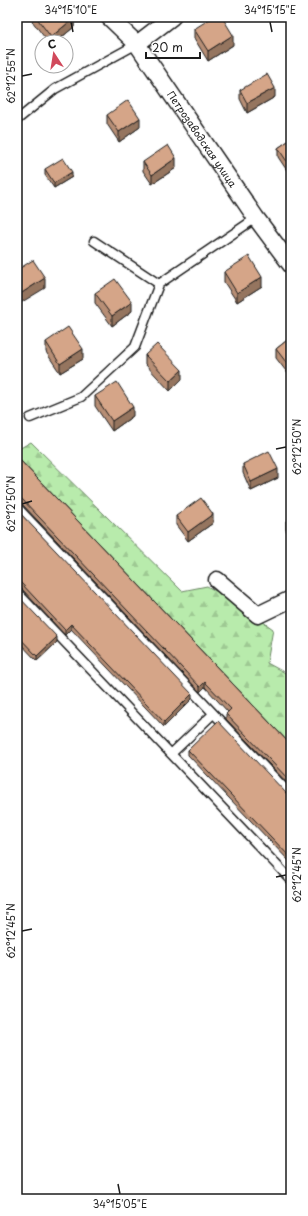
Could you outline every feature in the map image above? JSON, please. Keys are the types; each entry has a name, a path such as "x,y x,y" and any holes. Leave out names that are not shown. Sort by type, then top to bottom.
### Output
{"street":[{"name":"Петрозаводская улица","path":"109,17 137,44 256,218 291,265"},
{"path":"137,44 172,17"},
{"path":"217,580 258,615 291,599"}],"lane":[{"path":"17,120 55,90 137,44"},
{"path":"30,418 80,397 135,347 159,284 256,218"},
{"path":"94,241 159,284"},
{"path":"17,507 291,795"},
{"path":"17,592 291,880"},
{"path":"171,754 214,714"}],"green space":[{"path":"31,442 182,591 207,586 238,604 273,629 267,663 291,676 291,750 17,462 17,450"}],"building":[{"path":"36,17 74,17 55,34 49,34"},
{"path":"213,17 222,17 233,35 208,51 194,29"},
{"path":"267,74 275,88 247,103 240,90"},
{"path":"128,100 140,118 119,132 107,115"},
{"path":"291,139 291,165 290,166 278,148"},
{"path":"168,145 176,158 152,175 143,162"},
{"path":"63,158 72,172 54,183 45,169"},
{"path":"249,256 262,277 237,293 224,272"},
{"path":"33,260 45,278 17,296 17,270"},
{"path":"115,279 132,302 112,316 95,293"},
{"path":"68,327 83,349 60,364 46,342"},
{"path":"291,337 291,364 289,366 276,349"},
{"path":"157,344 182,370 170,381 145,355"},
{"path":"117,382 133,407 112,421 95,396"},
{"path":"269,451 278,469 251,482 243,464"},
{"path":"17,457 291,745 291,782 226,714 231,709 205,682 200,687 21,498 17,497"},
{"path":"201,498 213,514 188,532 176,516"},
{"path":"17,510 192,694 164,722 71,624 65,630 21,583 17,582"},
{"path":"291,518 291,529 286,521"},
{"path":"17,595 57,637 37,656 17,635"},
{"path":"218,721 287,794 291,795 291,858 188,750"}]}
